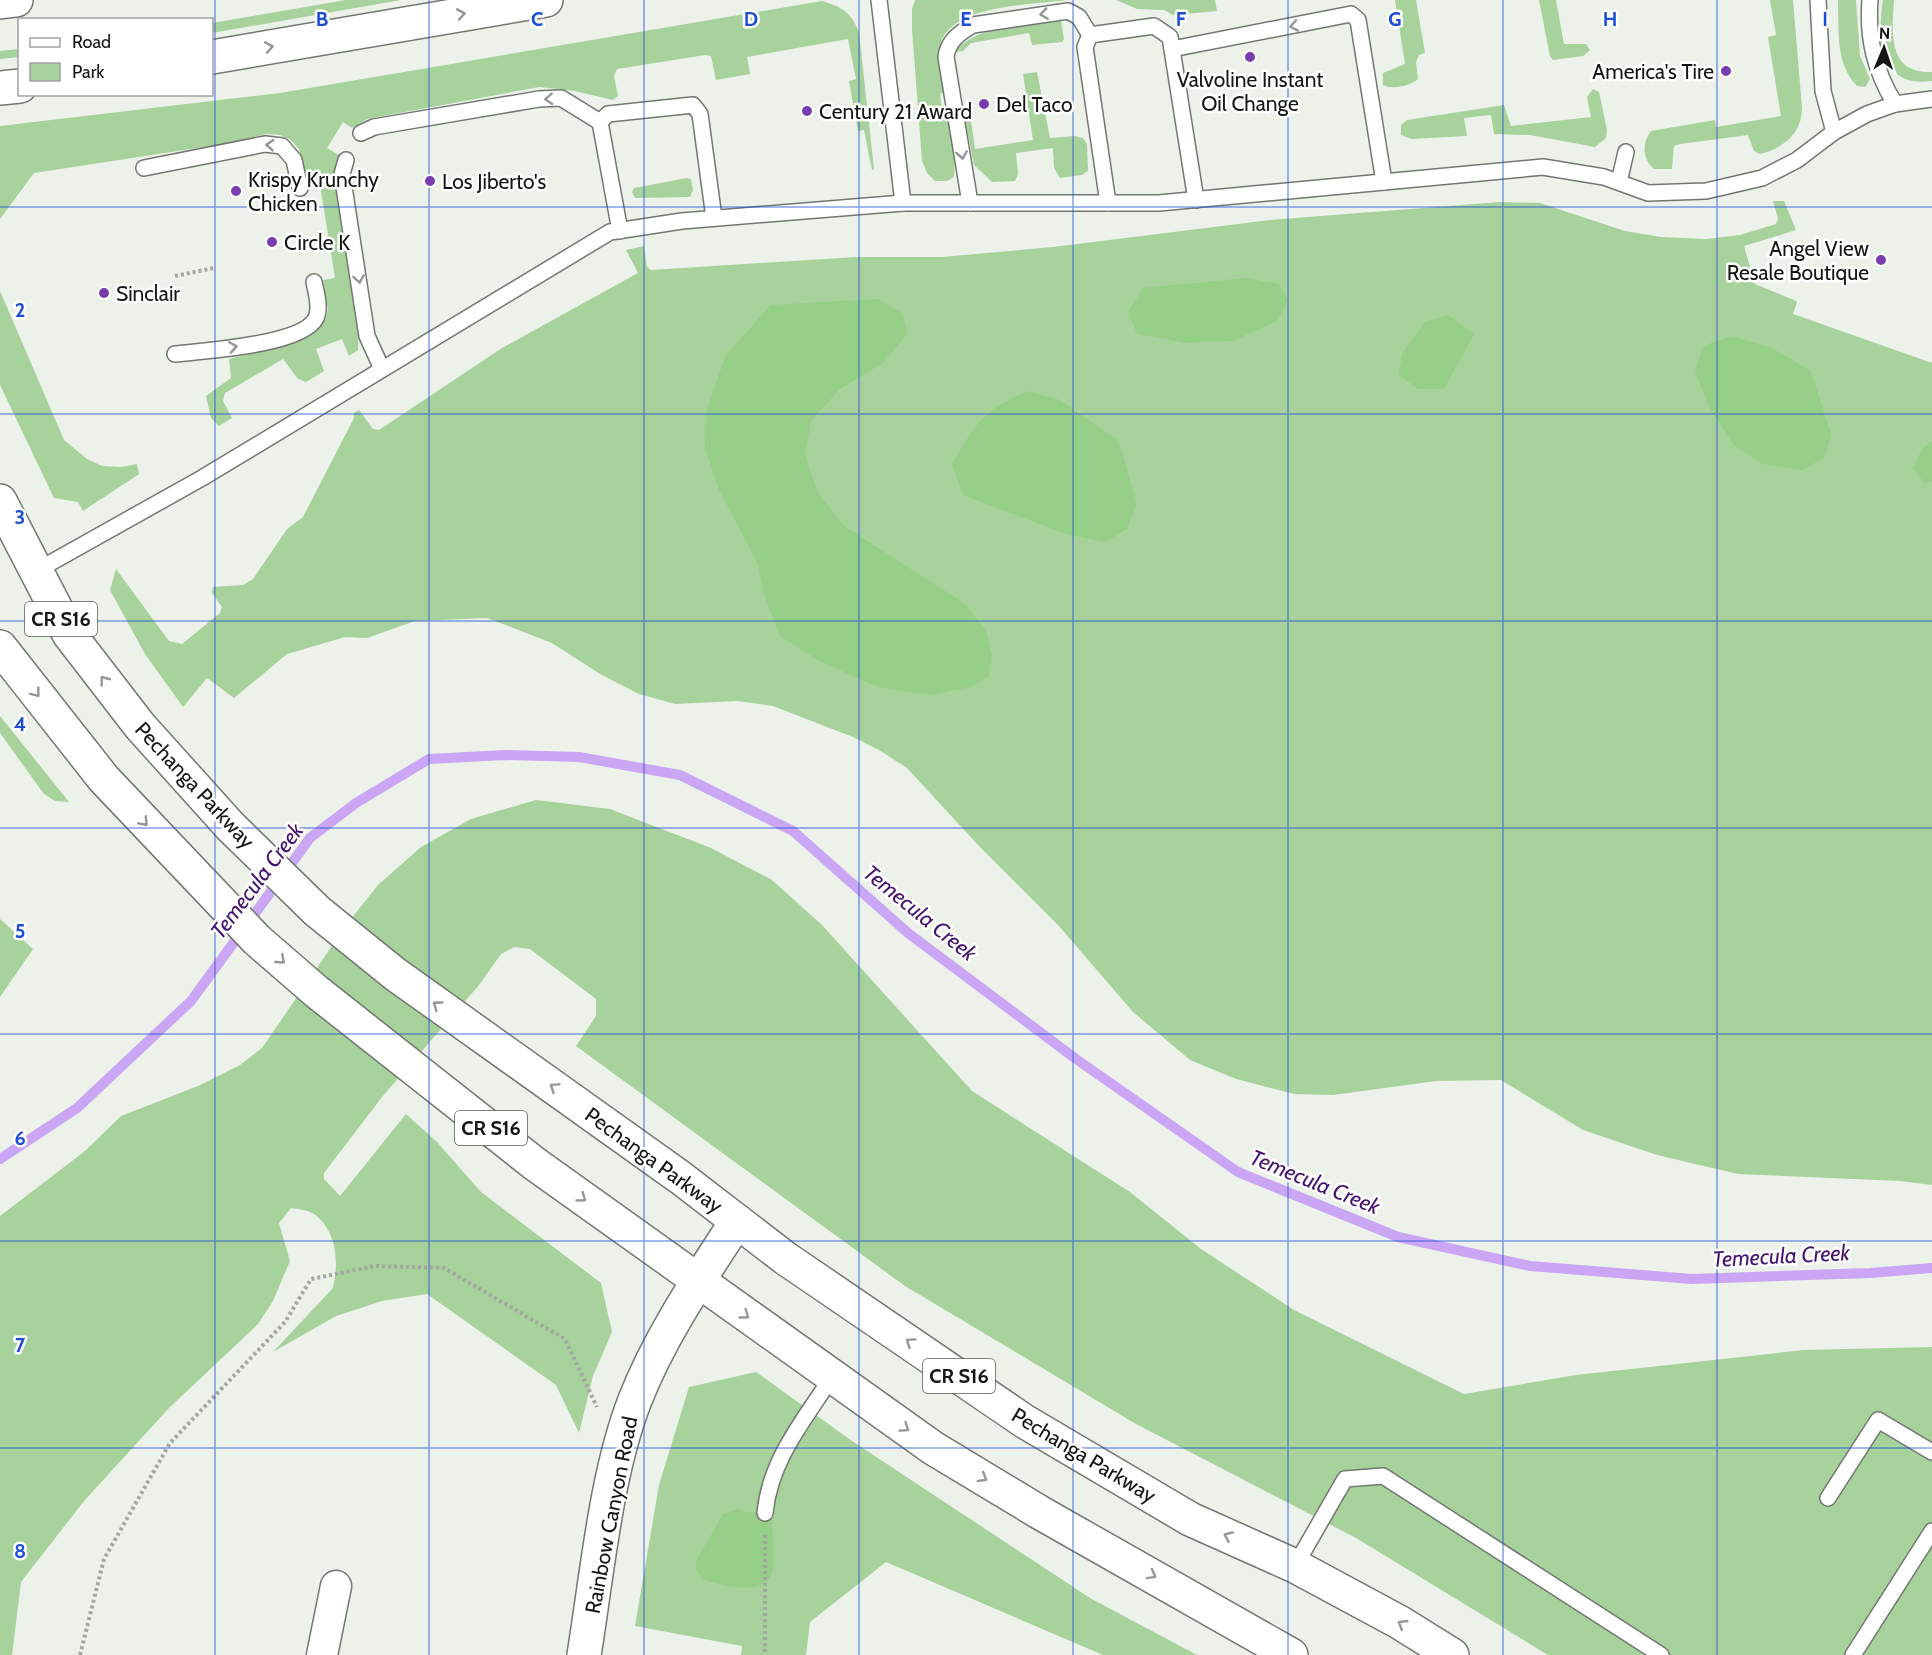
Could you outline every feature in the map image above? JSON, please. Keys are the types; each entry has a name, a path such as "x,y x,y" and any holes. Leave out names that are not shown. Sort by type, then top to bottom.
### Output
{"main road":[{"path":"0,2 16,0"},
{"path":"213,57 546,0"},
{"path":"0,88 18,86"},
{"name":"Pechanga Parkway","path":"0,501 69,634 140,726 230,826 317,910 395,974 484,1040 681,1178 785,1258 1024,1421 1190,1519 1295,1566 1399,1622 1452,1655"},
{"name":"CR S16","path":"0,647 104,779 257,940 317,992 535,1164 933,1448 1039,1512 1291,1655"},
{"name":"Rainbow Canyon Road","path":"584,1655 619,1454 635,1400 665,1336 737,1221"}],"street":[{"path":"322,1655 336,1586"}],"lane":[{"path":"879,0 903,203"},
{"path":"1818,0 1823,91 1834,132"},
{"path":"1870,0 1870,35 1875,65 1895,104"},
{"path":"970,203 946,57 948,46 964,30 973,25 1068,10 1079,17 1090,35"},
{"path":"1172,49 1351,14 1358,20 1384,182"},
{"path":"1090,35 1154,26 1170,37 1196,200"},
{"path":"1090,35 1085,47 1108,203"},
{"path":"361,133 374,127 539,99 561,98 600,122 620,231"},
{"path":"36,571 202,478 610,232 714,218 903,203 1108,203 1196,200 1543,167 1604,177 1648,193 1706,191 1762,178 1797,160 1834,132 1867,114 1895,104 1932,99"},
{"path":"600,122 608,114 693,105 700,114 714,218"},
{"path":"144,168 265,144 282,146 294,160 300,188"},
{"path":"1619,182 1626,152"},
{"path":"346,160 342,174 368,336 382,369"},
{"path":"175,354 272,340 305,330 316,319 318,309 314,282"},
{"path":"765,1513 767,1492 776,1465 832,1377"},
{"path":"1828,1498 1878,1420 1932,1452"},
{"path":"1295,1566 1345,1479 1383,1476 1661,1655"},
{"path":"1853,1655 1932,1531"}],"path":[{"path":"175,276 214,268"},
{"path":"80,1655 104,1558 170,1443 285,1322 311,1279 375,1266 444,1268 565,1339 619,1454"},
{"path":"765,1513 765,1655"}],"green space":[{"path":"346,0 401,0 213,33 213,23"},
{"path":"915,0 1067,0 1016,5 978,13 961,20 949,29 941,42 939,54 945,92 940,94 943,117 950,117 955,151 954,177 947,181 935,181 927,173 922,161 912,29 912,9"},
{"path":"1116,0 1215,0 1217,11 1173,15 1164,10 1137,9"},
{"path":"1395,0 1416,0 1425,53 1419,55 1416,62 1418,79 1406,85 1392,87 1383,85 1383,73 1405,64"},
{"path":"1539,0 1556,0 1564,44 1586,44 1590,50 1583,56 1553,60 1550,56"},
{"path":"1770,0 1793,0 1802,108 1799,125 1795,132 1777,148 1760,154 1754,151 1748,135 1680,144 1674,146 1672,169 1654,169 1645,156 1646,141 1651,131 1715,120 1716,127 1781,116 1768,37 1776,35"},
{"path":"1838,0 1856,0 1860,56 1870,79 1865,87 1857,86 1845,67 1840,46"},
{"path":"1883,0 1894,0 1893,37 1900,59 1917,71 1932,72 1932,81 1914,81 1901,77 1885,58 1881,31"},
{"path":"822,1 845,11 859,32 874,169 872,170 864,130 858,131 849,81 856,79 848,39 747,57 750,74 716,80 711,56 705,55 617,69 614,76 618,96 613,100 575,91 539,87 367,119 352,128 343,122 327,148 339,155 335,170 359,325 358,350 349,356 342,339 316,349 324,371 306,382 298,379 283,359 225,393 223,401 232,418 219,426 211,418 206,396 231,378 229,359 297,342 317,330 326,319 328,309 323,280 335,278 320,185 307,187 299,149 291,140 280,135 267,134 217,145 34,173 0,219 0,126 280,93"},
{"path":"1061,21 1064,39 1062,42 1032,45 1029,33 971,43 963,51 955,52 975,36 987,32 1000,28"},
{"path":"18,49 18,57 0,59 0,51"},
{"path":"1037,72 1050,138 1075,136 1083,138 1087,144 1088,171 1082,175 1060,178 1054,168 1053,148 1016,153 1018,174 1015,181 992,182 974,165 964,114 970,114 975,149 1033,140 1023,74"},
{"path":"1593,89 1599,92 1607,130 1606,138 1595,147 1530,135 1494,134 1491,115 1464,118 1467,136 1411,139 1401,135 1401,125 1407,120 1504,105 1511,126 1591,117 1587,97"},
{"path":"691,179 693,190 690,197 635,198 632,192 634,188"},
{"path":"1773,201 1784,201 1796,230 1744,246 1755,284 1797,302 1793,314 1932,363 1932,1185 1900,1181 1738,1174 1657,1155 1583,1130 1501,1080 1436,1081 1333,1095 1295,1094 1236,1079 1190,1060 1133,1012 1058,925 979,846 907,768 853,737 773,706 738,701 675,704 639,694 600,674 552,643 487,618 415,621 367,638 345,637 287,654 234,698 207,678 183,707 145,654 110,590 116,569 169,641 182,644 220,613 222,607 212,593 213,587 243,585 253,579 287,529 303,517 354,418 354,413 359,410 373,429 379,430 502,348 638,273 626,250 644,246 647,267 651,270 856,257 942,257 1053,247 1270,220 1500,202 1540,203 1625,231 1661,237 1706,239 1740,235 1776,224 1778,219"},
{"path":"1246,278 1279,284 1288,301 1277,321 1233,341 1186,343 1137,334 1128,312 1143,288"},
{"path":"0,291 64,440 87,459 102,466 122,467 137,464 139,474 83,511 78,502 54,498 0,385"},
{"path":"878,299 903,314 907,334 883,363 840,389 811,421 805,455 818,493 844,526 964,603 986,630 992,655 989,676 971,687 930,695 878,687 819,661 780,636 763,592 758,564 719,490 705,448 706,411 726,355 771,305"},
{"path":"1448,315 1474,334 1444,389 1418,389 1398,374 1403,352 1425,322"},
{"path":"1732,336 1772,348 1811,371 1831,434 1825,457 1803,470 1762,464 1734,445 1710,409 1695,372 1703,346"},
{"path":"1027,391 1060,400 1119,441 1137,504 1127,529 1105,542 1066,534 963,495 952,464 960,450 975,428 990,412"},
{"path":"1932,441 1932,481 1925,484 1913,468 1922,449"},
{"path":"0,716 69,802 55,801 44,794 0,733"},
{"path":"536,800 610,809 711,848 772,880 822,925 972,1091 1130,1192 1201,1249 1294,1310 1464,1394 1576,1375 1804,1350 1932,1347 1932,1655 1548,1655 1356,1538 1136,1424 905,1286 576,1046 596,1016 596,999 530,949 514,947 501,954 479,985 382,1097 324,1173 324,1179 340,1196 406,1114 437,1142 481,1192 601,1283 612,1332 593,1376 579,1433 556,1385 427,1294 382,1301 336,1316 273,1352 333,1288 335,1278 336,1258 328,1229 314,1214 291,1208 279,1223 290,1261 273,1301 258,1324 169,1408 84,1501 21,1582 12,1655 0,1655 0,1216 85,1151 121,1116 198,1086 240,1065 262,1048 347,924 378,885 421,847 471,819"},
{"path":"0,919 33,949 0,997"},
{"path":"756,1372 852,1441 1090,1598 1197,1655 1103,1655 886,1562 810,1622 806,1655 741,1655 742,1646 635,1626 659,1485 689,1387"},
{"path":"738,1509 772,1517 773,1569 769,1578 762,1584 752,1587 742,1588 702,1579 696,1569 696,1561 723,1514"}],"waterway":[{"name":"Temecula Creek","path":"0,1159 77,1108 191,1001 310,838 356,803 429,759 505,755 579,757 680,775 793,831 908,933 1076,1059 1238,1172 1398,1237 1530,1266 1692,1279 1870,1273 1932,1268"}],"place":[{"name":"Valvoline Instant Oil Change","path":"1250,57"},
{"name":"America's Tire","path":"1726,71"},
{"name":"Del Taco","path":"984,104"},
{"name":"Century 21 Award","path":"807,111"},
{"name":"Los Jiberto's","path":"430,181"},
{"name":"Krispy Krunchy Chicken","path":"236,191"},
{"name":"Circle K","path":"272,242"},
{"name":"Angel View Resale Boutique","path":"1881,260"},
{"name":"Sinclair","path":"104,293"}]}
